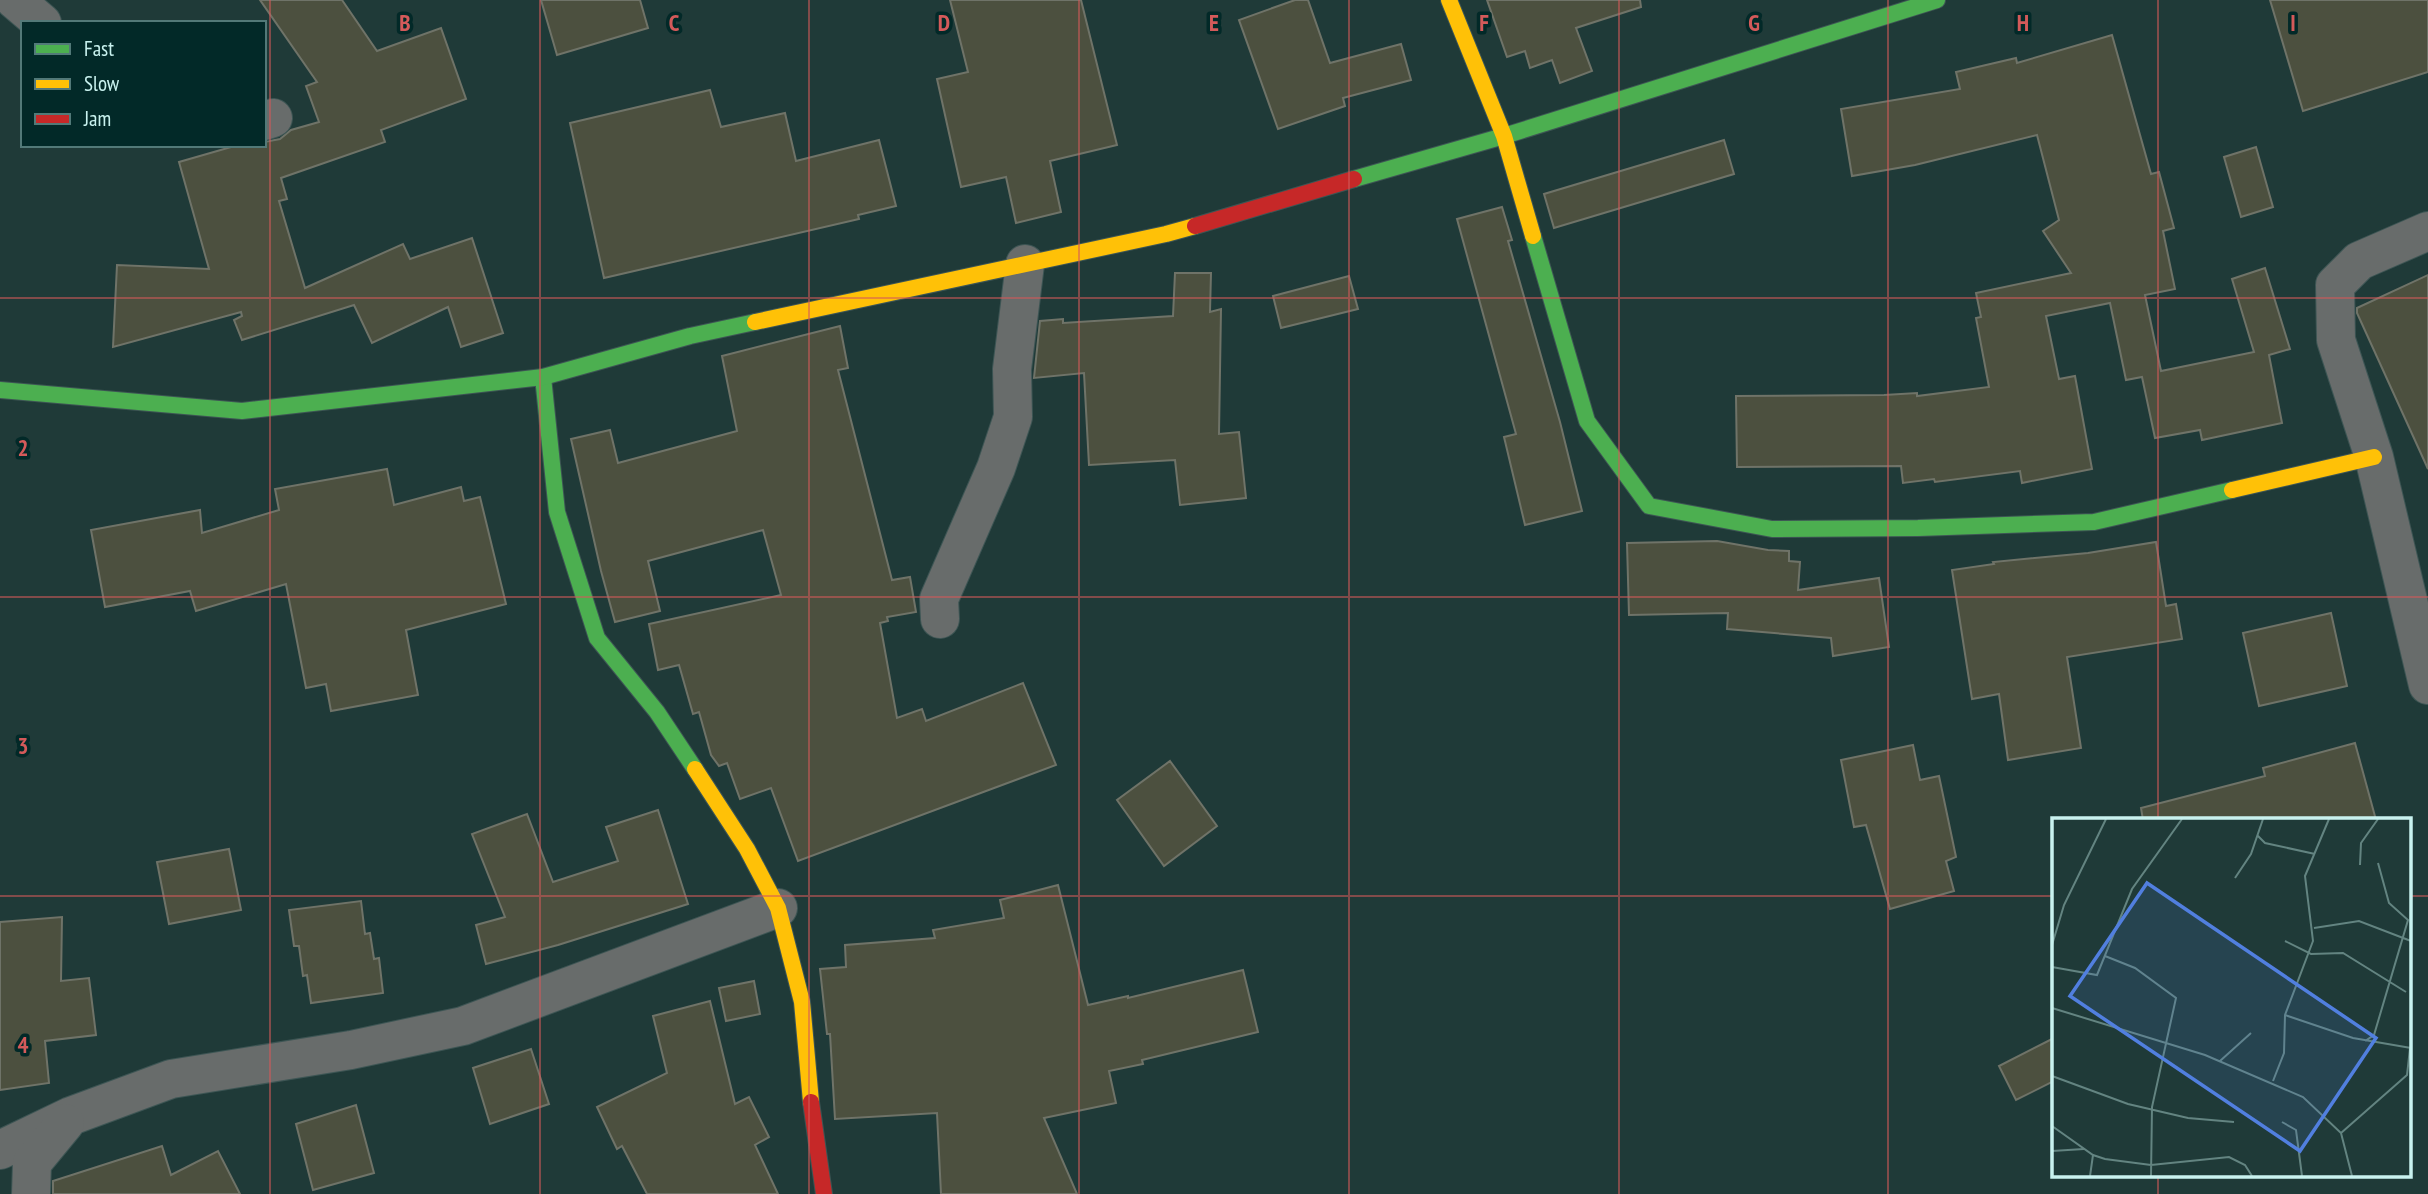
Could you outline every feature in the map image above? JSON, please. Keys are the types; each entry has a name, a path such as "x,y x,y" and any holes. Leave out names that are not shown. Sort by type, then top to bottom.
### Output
{"street":[{"path":"15,0 40,21"},
{"path":"1449,0 1504,136 1587,422 1649,506 1772,528 1919,528 2094,522 2374,457"},
{"path":"0,390 242,411 543,377 690,336 1166,234 1504,136 1937,0"},
{"path":"2428,231 2358,261 2335,285 2336,340 2374,457 2428,685"},
{"path":"940,619 939,598 996,468 1013,417 1012,369 1025,264"},
{"path":"543,377 557,512 597,638 657,712 747,849 778,908 802,1002 815,1139 824,1194"},
{"path":"0,1150 71,1116 171,1079 351,1050 463,1026 778,908"},
{"path":"31,1194 32,1163 71,1116"}],"building":[{"path":"260,0 342,0 377,51 441,28 466,99 381,130 385,142 281,178 287,199 279,201 305,288 403,244 410,259 472,238 503,333 461,347 448,307 372,343 354,305 242,340 234,320 242,316 241,312 113,347 117,265 209,269 179,162 231,147 266,147 266,142 280,139 291,130 319,122 306,86 317,82"},
{"path":"541,0 640,0 648,28 557,55"},
{"path":"950,0 1081,0 1117,145 1050,161 1061,212 1016,223 1006,177 961,187 937,79 968,72"},
{"path":"1295,0 1308,0 1330,63 1401,44 1411,80 1343,98 1345,106 1278,129 1239,20"},
{"path":"1487,0 1640,0 1641,7 1576,28 1592,71 1560,83 1552,60 1530,68 1525,51 1507,57"},
{"path":"2270,0 2428,0 2428,72 2303,111"},
{"path":"2112,35 2151,174 2159,172 2174,228 2163,231 2175,289 2145,295 2161,371 2254,352 2232,279 2265,268 2290,349 2269,355 2282,423 2202,440 2200,430 2155,438 2142,377 2126,380 2110,303 2046,316 2059,379 2075,376 2092,469 2022,483 2020,471 1935,482 1934,479 1903,483 1901,466 1737,467 1736,396 1917,393 1917,396 1989,387 1976,318 1981,317 1976,293 2071,273 2043,231 2059,220 2037,135 1915,165 1852,176 1841,109 1960,89 1956,72 2016,58 2017,63"},
{"path":"710,90 721,127 785,113 796,161 879,140 896,206 858,215 859,219 604,278 570,123"},
{"path":"1724,140 1734,174 1554,228 1544,194"},
{"path":"2256,147 2273,207 2241,217 2224,157"},
{"path":"1502,207 1512,240 1508,241 1560,422 1582,511 1525,525 1504,437 1516,434 1457,219"},
{"path":"1175,273 1211,273 1210,312 1221,309 1219,434 1239,432 1246,498 1180,505 1175,460 1089,465 1084,373 1034,378 1040,321 1063,319 1063,323 1173,316"},
{"path":"2428,275 2428,469 2357,308"},
{"path":"1349,276 1358,309 1281,328 1273,296"},
{"path":"840,326 848,368 838,370 892,580 910,577 916,612 887,617 888,621 880,623 897,718 922,709 926,721 1023,683 1056,765 798,861 771,788 740,799 727,763 719,766 711,755 699,712 693,714 679,665 658,670 649,624 781,595 763,530 648,561 660,611 615,622 571,439 610,430 618,463 737,431 722,356"},
{"path":"387,469 394,505 461,487 464,501 480,497 506,604 406,630 418,695 331,711 326,684 306,688 286,584 196,611 190,591 105,607 91,530 200,510 202,533 279,510 275,489"},
{"path":"1717,541 1789,551 1789,561 1800,562 1798,590 1879,578 1889,647 1833,656 1831,638 1727,629 1728,613 1629,615 1627,543"},
{"path":"2156,542 2166,606 2176,604 2182,639 2067,657 2081,748 2008,760 1999,694 1972,699 1952,570 1994,564 1993,562 2088,553"},
{"path":"2331,613 2347,686 2259,706 2243,633"},
{"path":"2355,743 2375,818 2143,818 2141,808 2265,776 2263,768"},
{"path":"1913,745 1920,780 1939,776 1956,857 1946,861 1954,891 1890,909 1866,825 1854,827 1841,760"},
{"path":"1170,761 1217,826 1164,866 1117,800"},
{"path":"658,810 688,904 558,945 486,964 476,925 505,917 472,834 527,814 553,882 618,861 606,827"},
{"path":"229,849 241,910 169,924 157,862"},
{"path":"1058,885 1088,1005 1243,970 1258,1032 1142,1060 1143,1064 1109,1071 1116,1103 1044,1118 1077,1194 941,1194 937,1113 835,1119 830,1034 827,1034 820,969 846,967 845,945 935,938 933,930 1004,918 1000,900"},
{"path":"361,901 365,934 370,933 374,959 379,958 383,993 311,1003 307,975 303,976 299,946 294,946 289,910"},
{"path":"62,917 61,981 89,978 96,1035 45,1041 49,1083 0,1090 0,922"},
{"path":"754,981 760,1014 726,1021 719,988"},
{"path":"710,1001 735,1104 749,1097 769,1137 755,1145 778,1194 647,1194 622,1146 617,1149 597,1107 667,1073 653,1016"},
{"path":"2052,1039 2052,1082 2016,1100 1999,1066"},
{"path":"531,1049 549,1104 490,1124 473,1068"},
{"path":"356,1105 374,1173 313,1190 296,1124"},
{"path":"162,1146 171,1175 218,1151 240,1194 53,1194 53,1181"}],"traffic: fast":[{"path":"1354,179 1504,136 1937,0"},
{"path":"1533,236 1587,421 1649,506 1772,529 1918,528 2094,522 2232,490"},
{"path":"0,390 242,411 543,377 690,336 755,322"},
{"path":"543,377 557,512 597,638 657,712 695,769"}],"traffic: slow":[{"path":"1449,0 1504,136 1533,236"},
{"path":"755,322 1195,226"},
{"path":"2232,490 2374,457"},
{"path":"695,769 747,849 778,908 802,1002 811,1102"}],"traffic: jam":[{"path":"1195,226 1354,179"},
{"path":"811,1102 824,1194"}]}
